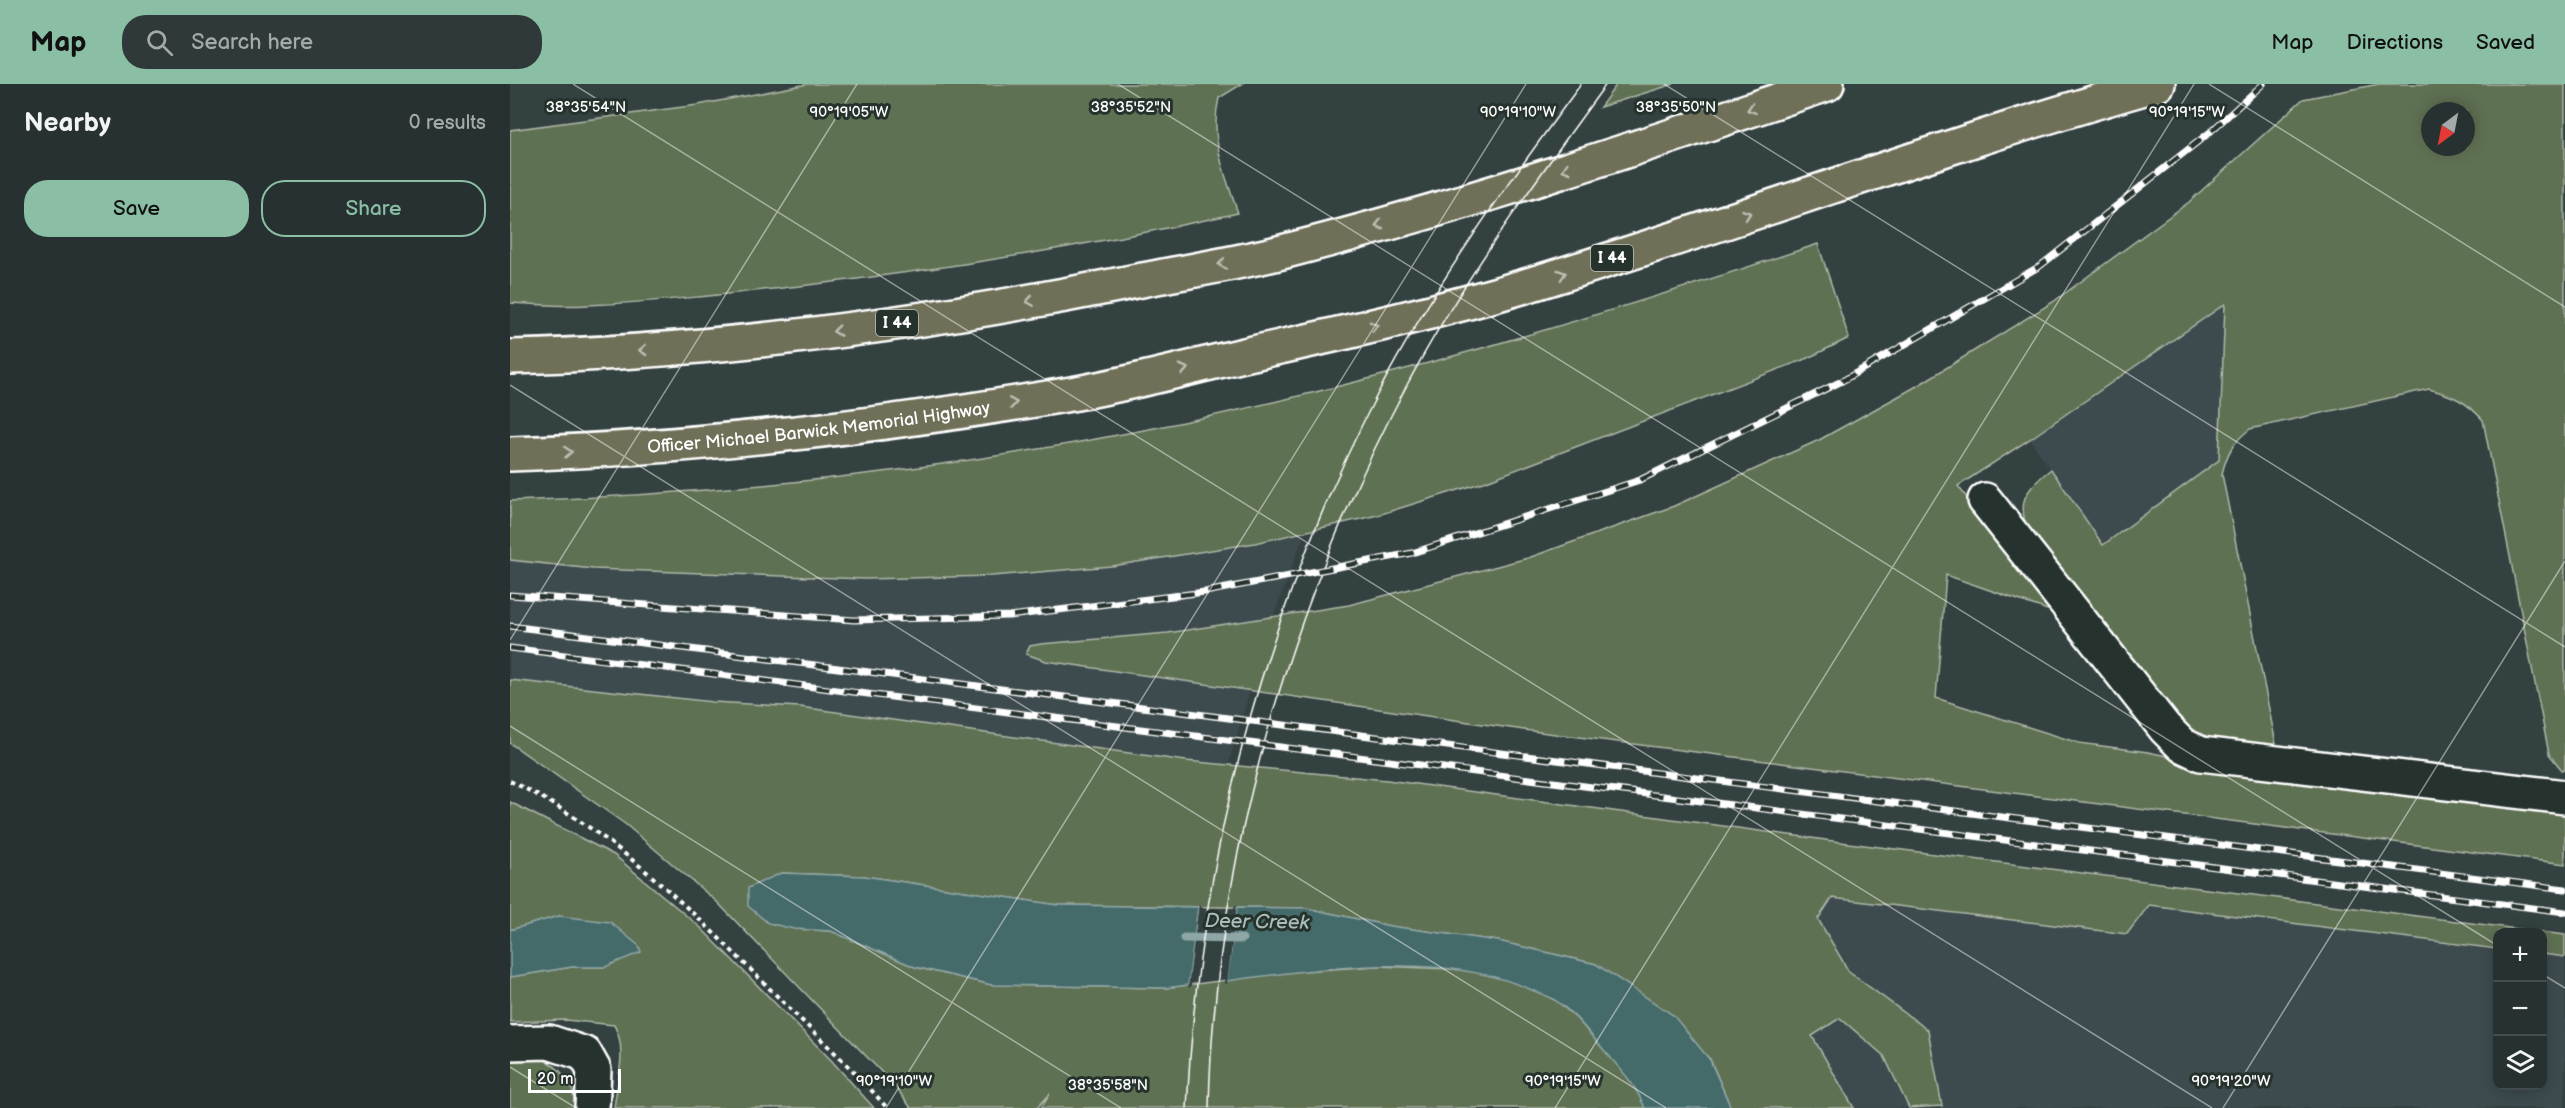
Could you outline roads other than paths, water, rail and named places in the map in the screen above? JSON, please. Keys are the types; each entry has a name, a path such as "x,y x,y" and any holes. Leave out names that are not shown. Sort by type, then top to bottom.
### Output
{"highway":[{"name":"I 44","path":"510,357 705,346 876,327 1053,298 1279,253 1574,166 1827,84"},
{"name":"Officer Michael Barwick Memorial Highway","path":"510,454 571,452 740,439 914,419 1083,392 1371,327 1521,287 2089,104 2158,84"}],"street":[{"path":"1985,500 2165,728 2182,746 2201,754 2565,797"},
{"path":"510,1043 549,1042 585,1054 594,1070 593,1099"}],"water":[{"path":"781,873 864,876 1058,905 1198,907 1188,985 1165,988 992,985 915,967 831,931 794,929 768,923 748,906 748,888"},
{"path":"1237,907 1306,908 1390,926 1498,941 1596,964 1673,1015 1710,1060 1731,1108 1645,1108 1627,1077 1571,1013 1550,997 1500,978 1462,970 1423,966 1383,966 1302,971 1227,981"},
{"path":"559,916 610,922 639,946 641,952 605,967 572,967 510,977 510,930"}],"waterway":[{"name":"Deer Creek","path":"1184,938 1242,939"}],"tram line":[{"path":"1187,1108 1194,1015 1205,922 1222,831 1244,740 1270,651 1302,563 1338,477 1400,352 1473,235 1581,84"},
{"path":"1209,1108 1214,1014 1226,921 1243,827 1266,735 1295,643 1328,554 1366,467 1408,383 1453,305 1553,156 1606,84"}],"railway":[{"path":"510,595 854,620 1009,616 1205,592 1412,553 1640,480 1842,381 2040,266 2209,133 2263,84"},
{"path":"510,626 2565,889"},
{"path":"510,648 2565,912"}]}
